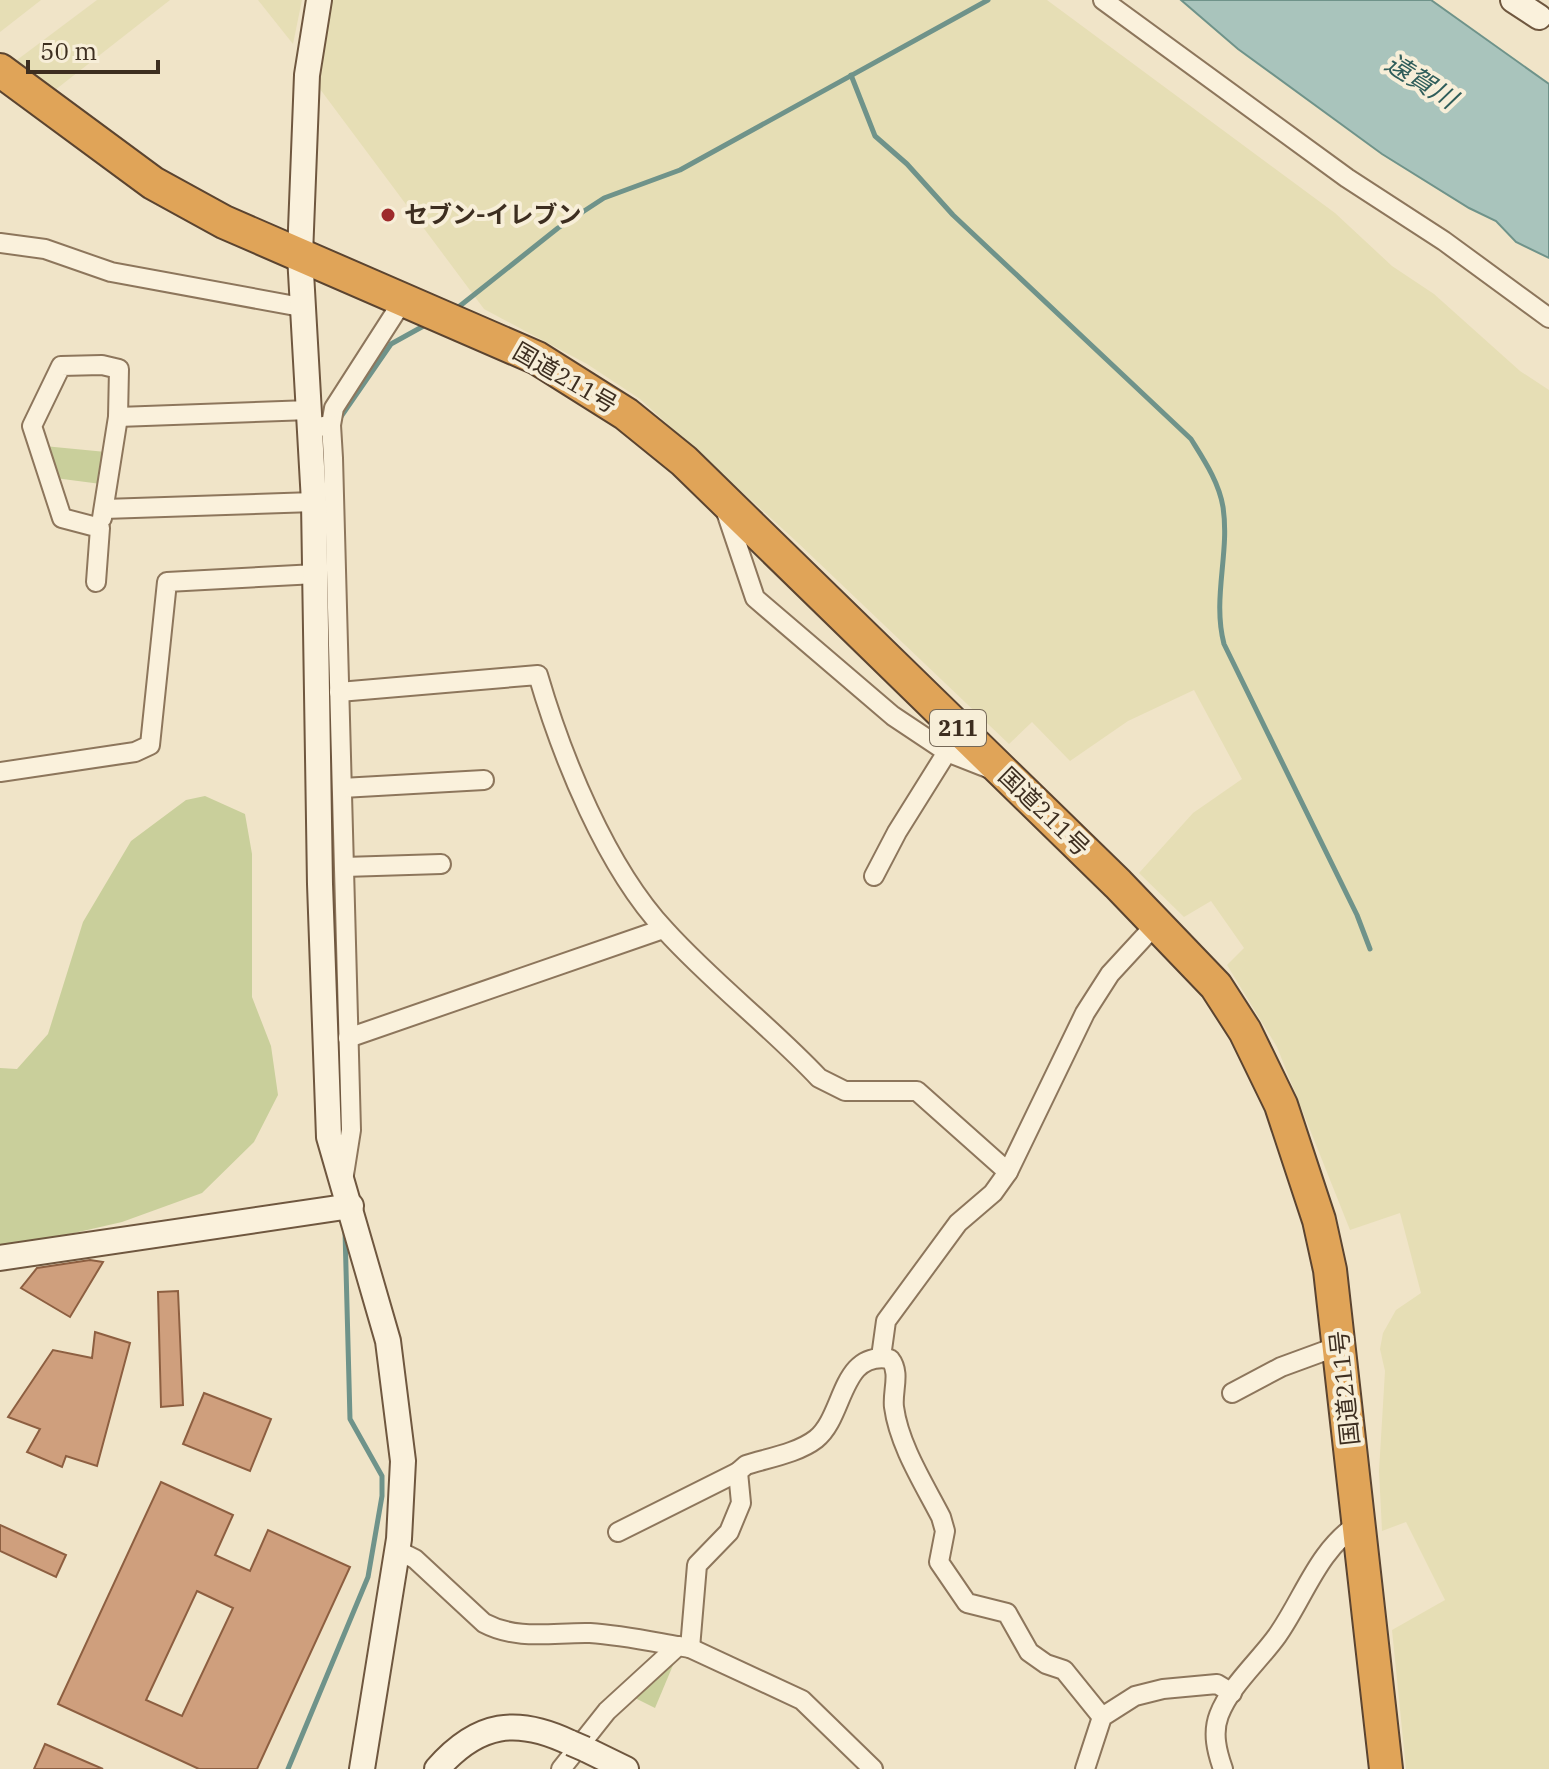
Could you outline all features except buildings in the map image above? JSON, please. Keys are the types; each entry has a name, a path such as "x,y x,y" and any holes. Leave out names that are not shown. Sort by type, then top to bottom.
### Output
{"highway":[{"name":"国道211号","path":"0,70 153,183 224,222 537,358 626,414 684,461 1157,923 1216,986 1245,1031 1281,1105 1319,1220 1341,1345 1386,1769"}],"street":[{"path":"319,0 307,75 301,307 317,421 339,692 351,1130 346,1194"},
{"path":"1103,0 1347,178 1444,241 1549,318"},
{"path":"1513,0 1544,21"},
{"path":"0,243 45,249 111,272 301,307"},
{"path":"118,417 317,421 334,408 404,299"},
{"path":"96,582 100,528 118,417 119,369 102,365 61,366 32,426 62,518 100,528"},
{"path":"317,421 314,502 329,1124 388,1341 403,1461 397,1550 362,1769"},
{"path":"722,499 755,598 839,673 947,752 981,767 1001,770"},
{"path":"104,509 314,502"},
{"path":"0,772 135,752 150,745 167,582 316,574"},
{"path":"339,692 538,675 554,732 624,878 663,929 819,1078 845,1091 917,1091 938,1106 1008,1172"},
{"path":"874,876 897,832 947,752"},
{"path":"342,788 484,780"},
{"path":"344,867 441,864"},
{"path":"881,1357 886,1321 958,1223 993,1193 1008,1172 1085,1013 1110,974 1157,923"},
{"path":"348,1038 663,929"},
{"path":"0,1258 346,1194"},
{"path":"1232,1393 1281,1367 1341,1345"},
{"path":"618,1532 738,1472 746,1465 816,1439 828,1425 861,1363 881,1357 890,1359 895,1366 894,1407 904,1441 945,1531 939,1562 967,1603 1007,1613 1029,1652 1046,1664 1064,1670 1102,1717"},
{"path":"561,1769 607,1711 684,1647 697,1565 729,1532 741,1503 738,1472"},
{"path":"1223,1769 1216,1726 1232,1693 1278,1634 1321,1557 1339,1536 1359,1523"},
{"path":"397,1550 415,1559 484,1623 497,1629 514,1634 589,1633 684,1647 802,1700 873,1769"},
{"path":"1085,1769 1102,1717 1135,1696 1163,1689 1217,1684 1232,1693"},
{"path":"437,1769 467,1741 509,1726 544,1730 626,1769"}],"shaded area":[{"path":"0,0 41,0 0,32"},
{"path":"97,0 170,0 55,90 17,60"},
{"path":"258,0 302,0 293,44"},
{"path":"331,0 1047,0 1335,213 1392,266 1434,294 1520,371 1549,390 1549,1769 1406,1769 1392,1630 1445,1600 1406,1522 1382,1531 1379,1471 1385,1371 1380,1349 1383,1333 1396,1310 1421,1293 1400,1213 1350,1230 1277,1047 1227,965 1244,948 1211,901 1184,917 1139,873 1193,813 1242,779 1194,690 1128,721 1070,761 1032,722 1009,744 797,542 640,399 587,364 484,309 317,85 324,16"}],"green space":[{"path":"44,446 106,452 101,484 55,478"},
{"path":"205,796 245,814 252,854 252,997 271,1046 278,1095 254,1142 202,1193 122,1222 0,1250 0,1068 17,1069 48,1034 83,922 131,841 186,800"},
{"path":"676,1658 655,1708 631,1696"}],"water":[{"name":"遠賀川","path":"1181,0 1431,0 1549,84 1549,258 1516,242 1496,221 1469,208 1382,154 1238,49"}],"waterway":[{"path":"456,309 558,228 604,198 680,170 988,0"},
{"path":"851,75 875,136 907,164 953,215 1191,439 1206,463 1218,489 1225,524 1220,593 1224,644 1357,915 1370,949"},
{"path":"340,418 391,344 429,323"},
{"path":"340,1058 341,1118"},
{"path":"288,1769 368,1577 382,1496 382,1476 350,1419 345,1231"}],"place":[{"name":"セブン-イレブン","path":"388,215"}]}
